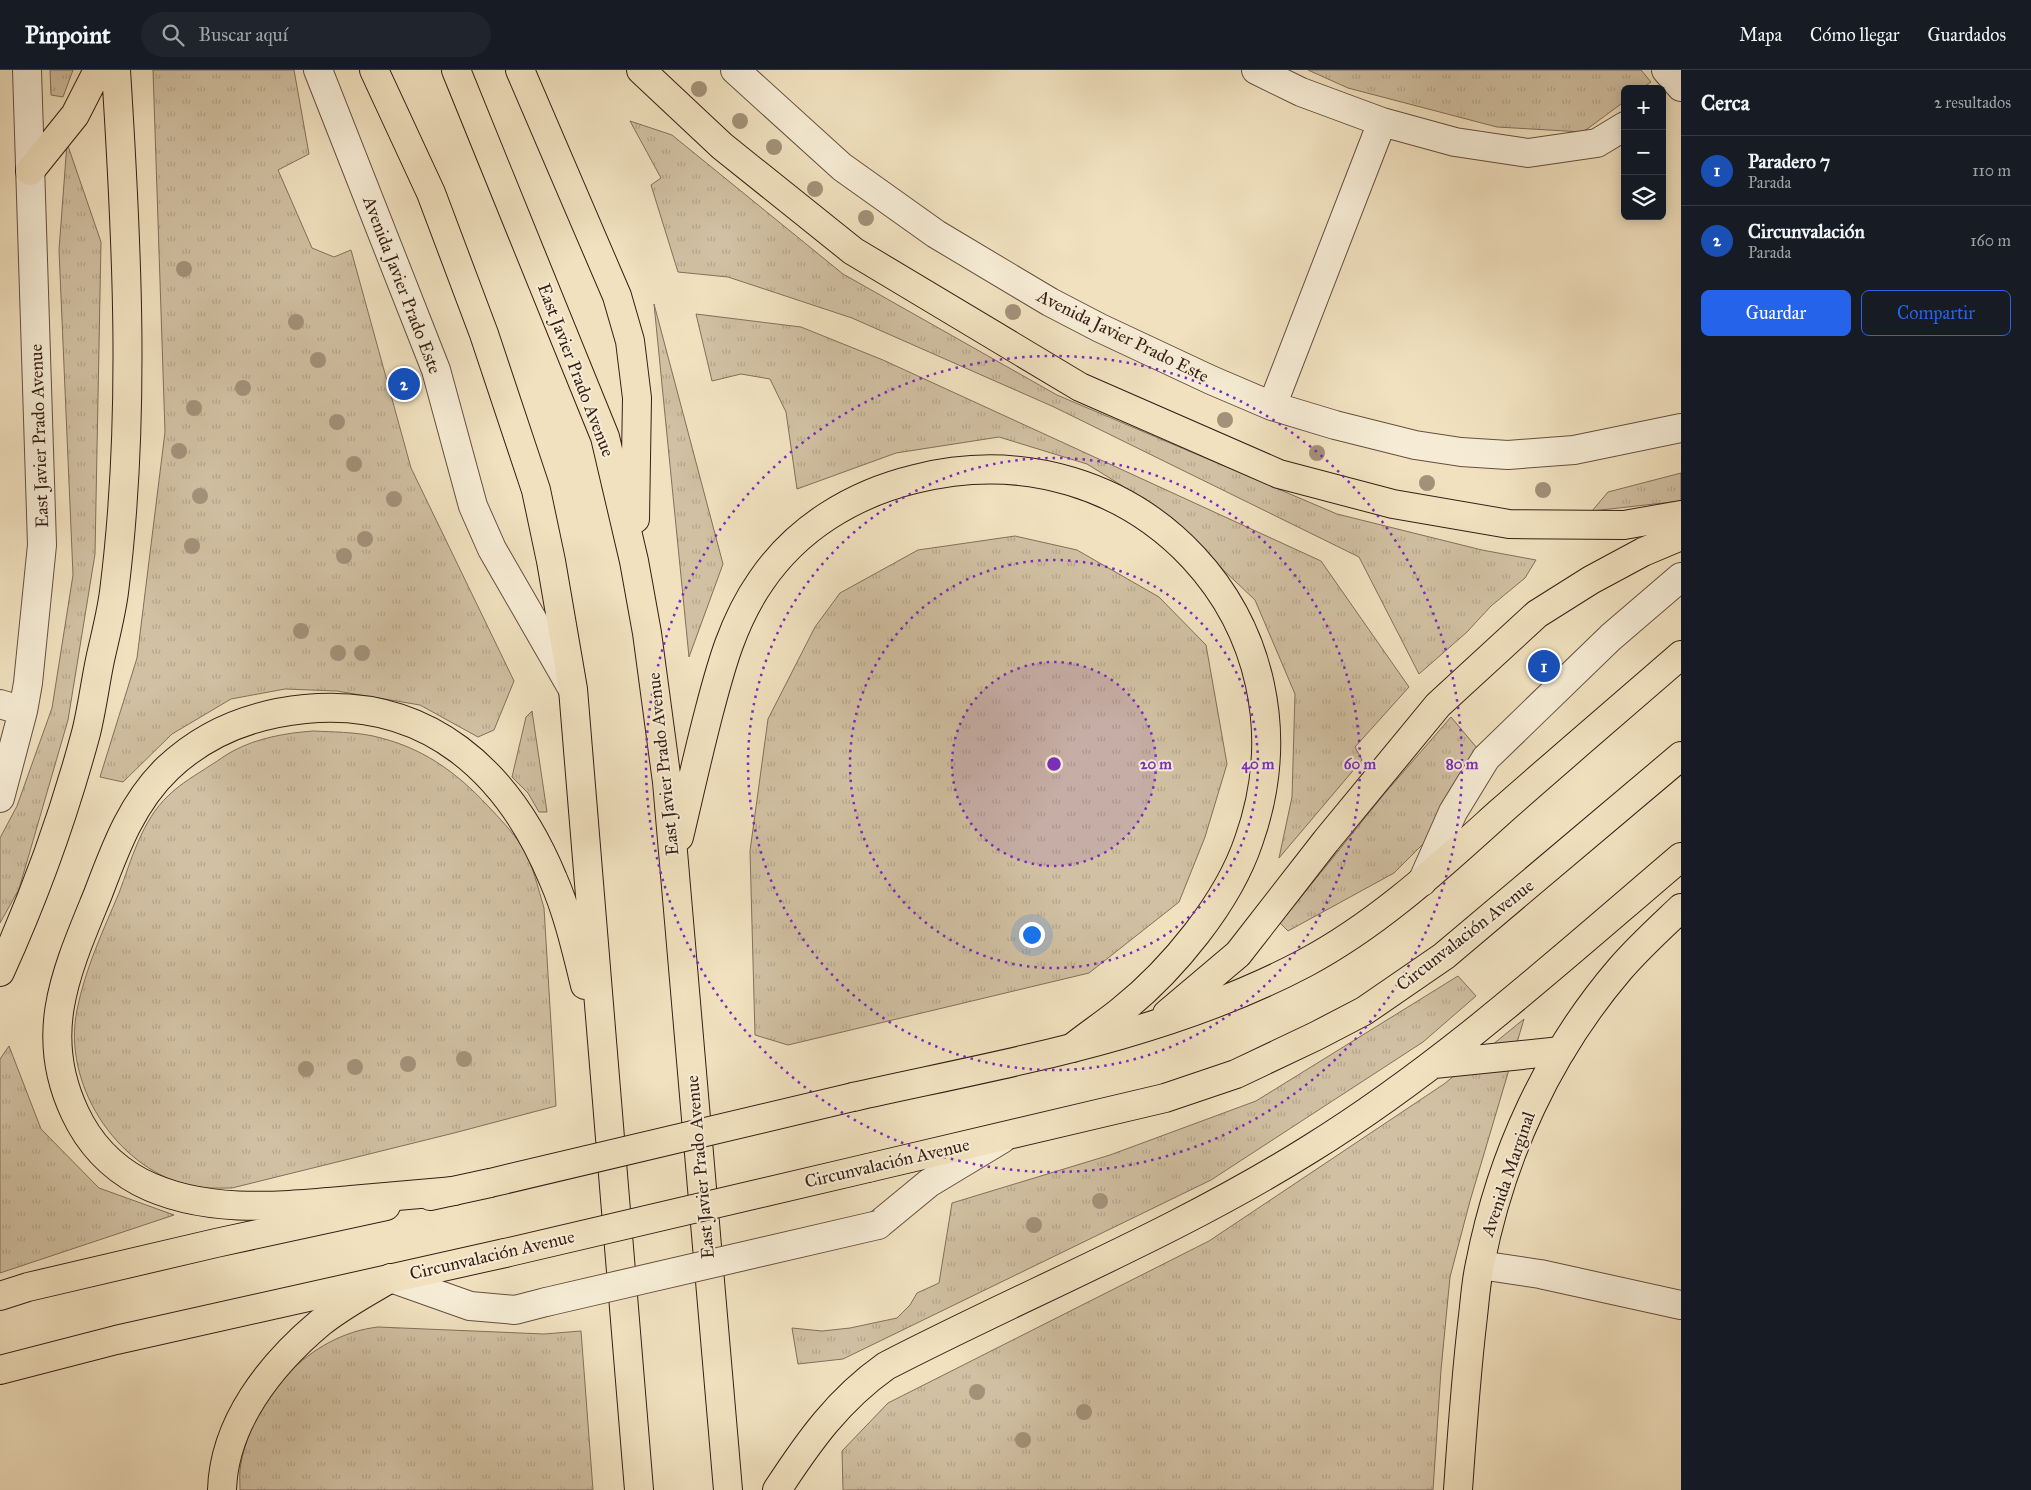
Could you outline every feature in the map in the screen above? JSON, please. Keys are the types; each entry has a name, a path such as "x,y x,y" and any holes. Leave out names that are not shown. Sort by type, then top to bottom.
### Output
{"main road":[{"path":"30,171 75,115 98,70"},
{"path":"0,972 22,923 50,849 86,732 113,594 125,485 127,361 125,203 116,70"},
{"path":"374,70 431,193 484,334 536,490 551,561 573,689 639,1490"},
{"name":"East Javier Prado Avenue","path":"456,70 605,437 634,561 658,705 674,860 728,1490"},
{"path":"520,70 617,296 630,341 637,398 634,561"},
{"path":"641,70 722,146 853,251 1080,387 1279,474 1393,504 1509,524 1624,525 1681,515"},
{"path":"674,860 718,673 729,643 743,611 761,581 799,538 821,520 872,492 900,482 927,476 965,470 1003,470 1034,473 1064,479 1093,489 1148,518 1172,537 1196,559 1234,611 1256,667 1262,696 1266,725 1265,774 1258,814 1248,844 1236,872 1214,909 1188,944 1157,978 1123,1010 1072,1048"},
{"path":"1156,1024 1238,954 1326,841 1438,704 1537,614 1591,580 1643,552 1681,536"},
{"path":"0,1296 216,1243 490,1183 852,1097 1072,1048 1210,1006 1305,963 1384,913 1422,882 1681,655"},
{"path":"454,1191 316,1203 231,1205 181,1197 143,1184 124,1173 92,1144 81,1125 62,1080 57,1054 56,1028 59,1005 90,912 122,834 134,811 167,769 202,742 221,731 247,720 267,714 319,708 366,710 393,716 418,725 459,748 480,766 512,802 526,821 540,850 554,880 568,920 602,1048"},
{"name":"Circunvalación Avenue","path":"0,1370 116,1340 505,1253 1165,1098 1205,1086 1266,1061 1364,1010 1444,956 1681,756"},
{"path":"777,1490 821,1426 844,1400 886,1366 1216,1203 1310,1149 1434,1064 1501,1010 1681,857"},
{"name":"Avenida Marginal","path":"1458,1490 1467,1363 1480,1265 1490,1221 1512,1151 1524,1120 1561,1051 1593,1003 1619,970 1681,908"},
{"path":"1434,1064 1561,1051"},
{"path":"222,1490 227,1457 233,1439 252,1399 264,1381 279,1363 321,1322 391,1278"},
{"path":"619,1490 633,1422"}],"street":[{"name":"East Javier Prado Avenue","path":"0,798 11,708 28,683 42,545 27,70"},
{"name":"Avenida Javier Prado Este","path":"318,70 436,370 473,506 492,550 573,689"},
{"name":"Avenida Javier Prado Este","path":"735,70 842,167 936,234 1050,302 1100,328 1211,380 1272,406 1375,436 1443,449 1508,455 1574,450 1681,428"},
{"path":"1256,70 1301,92 1382,122 1455,142 1528,152 1597,143 1621,128"},
{"path":"1666,70 1681,89 1666,99"},
{"path":"1272,406 1382,122"},
{"path":"1422,882 1452,812 1486,758 1604,643 1681,577"},
{"path":"391,1278 470,1306 515,1310 878,1225 929,1183 1012,1133"},
{"path":"1480,1265 1540,1274 1681,1305"}],"green space":[{"path":"50,70 73,70 63,97 51,95"},
{"path":"153,70 294,70 309,154 278,170 312,248 334,257 351,250 411,468 514,681 494,730 478,737 420,705 337,691 285,689 231,699 172,734 123,782 100,777 137,658 165,432"},
{"path":"1308,70 1641,70 1651,82 1647,85 1621,85 1621,104 1583,132 1497,127 1348,88"},
{"path":"630,121 672,135 843,274 1057,395 1337,514 1482,550 1536,560 1525,578 1491,606 1467,632 1419,674 1359,557 1054,407 852,318 728,277 678,272 651,185 661,178"},
{"path":"67,143 101,242 95,554 68,720 19,889 0,923 0,838 17,806 52,708 73,575 59,250"},
{"path":"654,304 723,564 689,657"},
{"path":"696,314 801,327 883,360 1321,561 1409,687 1355,747 1362,760 1279,858 1292,797 1295,694 1255,600 1158,508 1087,464 999,437 896,453 797,489 786,412 770,379 741,374 712,381"},
{"path":"1681,473 1681,501 1592,511 1608,492"},
{"path":"1015,536 1077,550 1159,597 1206,645 1227,764 1205,837 1179,902 1089,973 788,1045 755,1035 750,851 768,719 815,627 840,593 918,550"},
{"path":"532,711 547,812 539,812 528,793 512,777 526,717"},
{"path":"1451,717 1477,748 1436,831 1394,873 1288,931 1280,923 1385,793"},
{"path":"313,731 373,736 391,741 422,754 450,771 476,793 518,841 532,869 544,908 556,1106 232,1188 204,1188 187,1185 161,1175 137,1160 117,1141 99,1118 86,1092 78,1065 74,1038 80,995 95,950 138,841 159,806 183,783 242,746 272,737"},
{"path":"1458,976 1476,996 1423,1042 1211,1180 843,1359 798,1364 792,1328 822,1331 850,1328 897,1318 910,1305 917,1293 939,1283 952,1203 1110,1155 1256,1101"},
{"path":"1524,1019 1470,1201 1450,1277 1441,1370 1433,1490 843,1490 842,1451 888,1403 1209,1241 1444,1084"},
{"path":"9,1046 41,1129 99,1188 174,1215 0,1273 0,1059"},
{"path":"378,1327 544,1334 581,1331 593,1490 240,1490 240,1466 248,1439 258,1415 288,1373 329,1342 353,1332"}],"place":[{"name":"Circunvalación","path":"404,384"},
{"name":"Paradero 7","path":"1544,666"}]}
